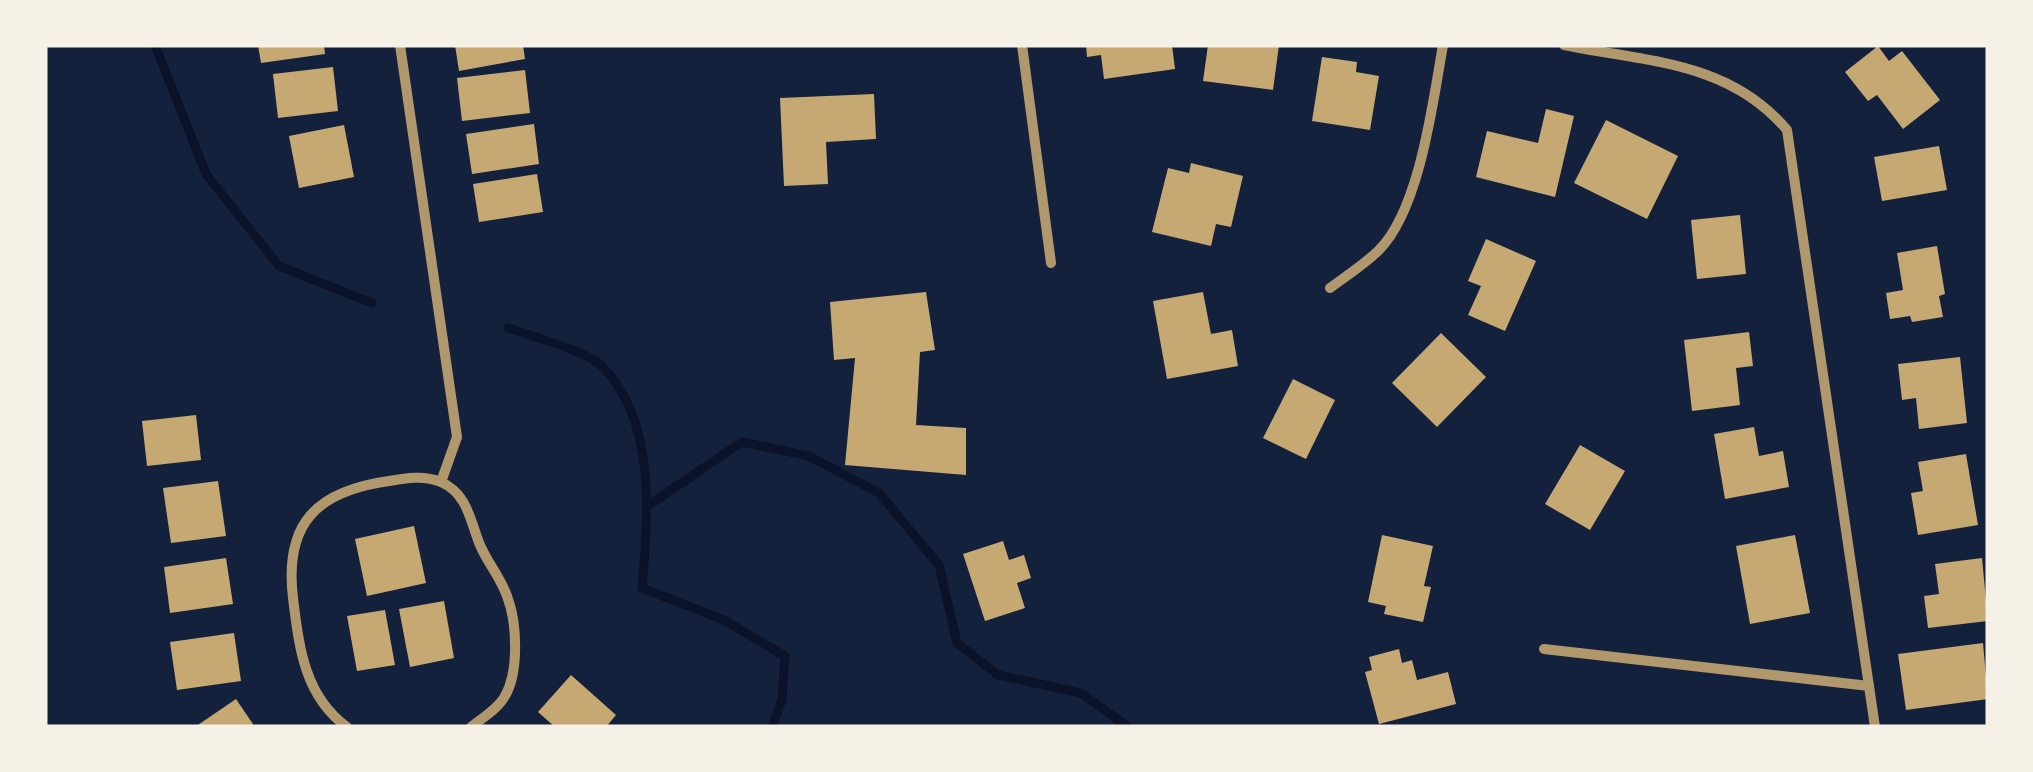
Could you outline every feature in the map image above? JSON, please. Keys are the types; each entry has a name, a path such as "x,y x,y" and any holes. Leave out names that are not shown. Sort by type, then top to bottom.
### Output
{"street":[{"path":"400,45 458,437 441,482"},
{"path":"1022,45 1051,262"},
{"path":"1330,288 1382,248 1406,202 1424,151 1443,45"},
{"path":"1564,45 1720,76 1763,101 1787,130 1875,727"},
{"path":"347,727 319,699 299,648 290,576 298,532 317,506 356,485 410,478 441,482 465,502 480,546 510,602 513,671 505,696 471,727"},
{"path":"1544,649 1869,686"}],"building":[{"path":"258,45 324,45 325,54 261,63"},
{"path":"455,45 523,45 525,59 459,71"},
{"path":"1086,45 1172,45 1175,69 1104,79 1101,55 1087,57"},
{"path":"1208,45 1279,45 1273,90 1203,81"},
{"path":"1878,46 1889,61 1902,51 1940,100 1903,129 1877,95 1868,101 1845,72"},
{"path":"1322,57 1357,62 1356,72 1379,76 1370,130 1312,121"},
{"path":"333,67 338,111 278,118 273,74"},
{"path":"525,70 530,113 462,121 457,78"},
{"path":"874,94 876,139 826,142 828,184 784,186 780,98"},
{"path":"1546,109 1574,116 1555,197 1476,177 1487,131 1538,143"},
{"path":"1606,120 1678,156 1647,219 1574,183"},
{"path":"534,124 539,164 472,174 466,134"},
{"path":"344,125 354,177 299,188 289,136"},
{"path":"1939,146 1947,190 1882,201 1874,157"},
{"path":"1191,163 1243,176 1231,227 1216,224 1211,246 1152,232 1168,168 1189,173"},
{"path":"537,174 543,212 479,222 473,184"},
{"path":"1740,215 1746,274 1697,279 1691,220"},
{"path":"1486,239 1536,261 1505,331 1468,315 1481,286 1468,281"},
{"path":"1937,246 1945,294 1939,296 1943,317 1912,322 1910,316 1890,319 1886,293 1903,290 1897,253"},
{"path":"926,292 935,350 920,352 916,425 966,428 966,475 845,465 855,358 834,360 830,302"},
{"path":"1203,292 1211,334 1232,330 1238,366 1167,379 1153,301"},
{"path":"1749,332 1753,366 1736,368 1740,405 1692,411 1684,340"},
{"path":"1441,333 1486,377 1437,427 1392,383"},
{"path":"1960,357 1967,423 1919,429 1916,398 1902,400 1898,364"},
{"path":"1293,379 1335,400 1306,459 1263,438"},
{"path":"196,415 201,460 147,466 142,421"},
{"path":"1754,427 1759,456 1783,451 1789,487 1725,499 1714,434"},
{"path":"1580,445 1625,471 1590,530 1545,504"},
{"path":"1966,454 1978,525 1918,535 1911,493 1923,491 1918,462"},
{"path":"218,481 226,536 171,543 163,488"},
{"path":"414,526 426,583 367,596 355,539"},
{"path":"1382,535 1433,546 1424,586 1431,587 1423,622 1384,614 1386,606 1368,602"},
{"path":"1795,535 1810,613 1750,624 1736,546"},
{"path":"1003,541 1009,560 1024,555 1031,578 1017,583 1025,608 985,621 963,554"},
{"path":"226,558 233,604 170,613 164,567"},
{"path":"1982,558 1988,621 1928,628 1924,596 1939,594 1935,564"},
{"path":"444,601 454,658 410,667 399,609"},
{"path":"385,610 395,665 357,671 347,616"},
{"path":"234,633 241,681 177,690 170,642"},
{"path":"1983,643 1988,699 1906,710 1898,654"},
{"path":"1399,649 1402,663 1412,660 1417,680 1448,672 1456,704 1379,724 1365,672 1372,670 1369,657"},
{"path":"571,675 616,715 606,727 555,727 538,712"},
{"path":"236,699 255,727 195,727"}],"waterway":[{"path":"155,45 206,174 279,266 372,303"},
{"path":"508,328 595,360 620,389 632,414 645,471 642,588 724,620 785,656 782,700 772,727"},
{"path":"649,505 742,442 809,456 879,493 939,565 957,643 998,675 1081,693 1128,727"}]}
